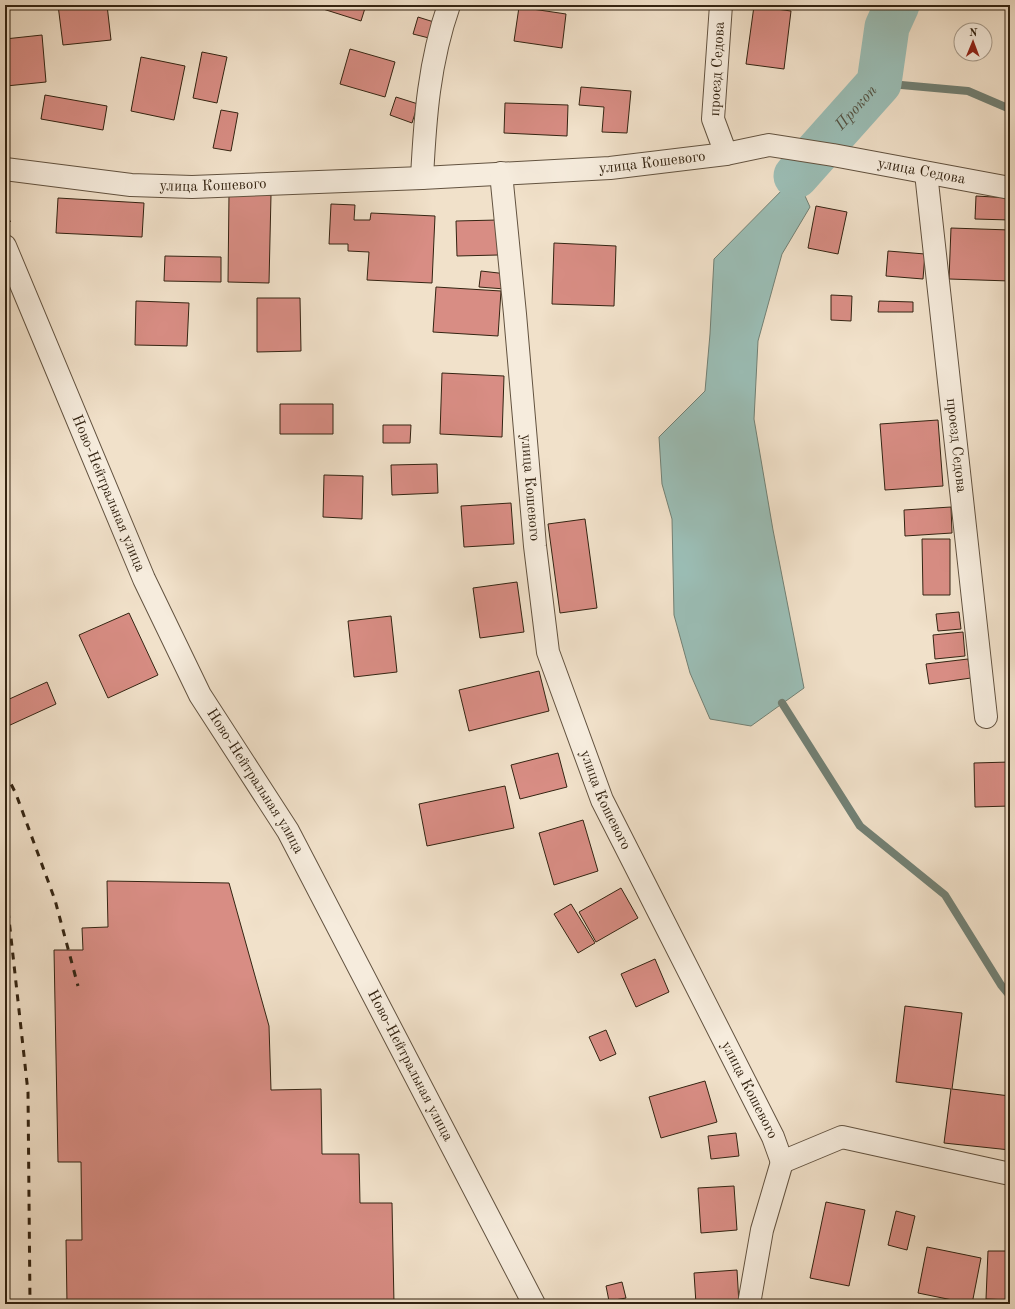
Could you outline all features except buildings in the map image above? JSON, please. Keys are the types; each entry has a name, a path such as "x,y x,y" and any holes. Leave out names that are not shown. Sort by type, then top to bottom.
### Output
{"street":[{"path":"422,178 426,111 433,66 442,26 449,5"},
{"name":"проезд Седова","path":"722,5 713,118 726,154"},
{"name":"улица Кошевого","path":"5,169 131,185 192,187 422,178 610,168 726,154 769,145 833,155"},
{"name":"улица Седова","path":"833,155 1010,188"},
{"name":"улица Кошевого","path":"501,173 535,546 548,652 602,800 773,1137 782,1162"},
{"name":"проезд Седова","path":"926,173 986,717"},
{"name":"Ново-Нейтральная улица","path":"5,246 144,579 200,695 288,831 534,1304"},
{"path":"749,1304 762,1230 782,1162 842,1136 1010,1174"}],"water":[{"path":"796,176 810,207 782,254 758,341 754,419 773,530 804,688 751,726 710,719 690,673 674,615 672,519 662,484 659,437 705,391 714,259"}],"waterway":[{"name":"Прокоп","path":"796,176 879,83 887,27 897,5"},
{"path":"879,83 968,91 1010,109"},
{"path":"782,703 860,826 945,895 1001,985 1010,996"}],"railway":[{"path":"5,772 16,794 55,900 78,986"},
{"path":"5,883 28,1092 30,1304"}]}
